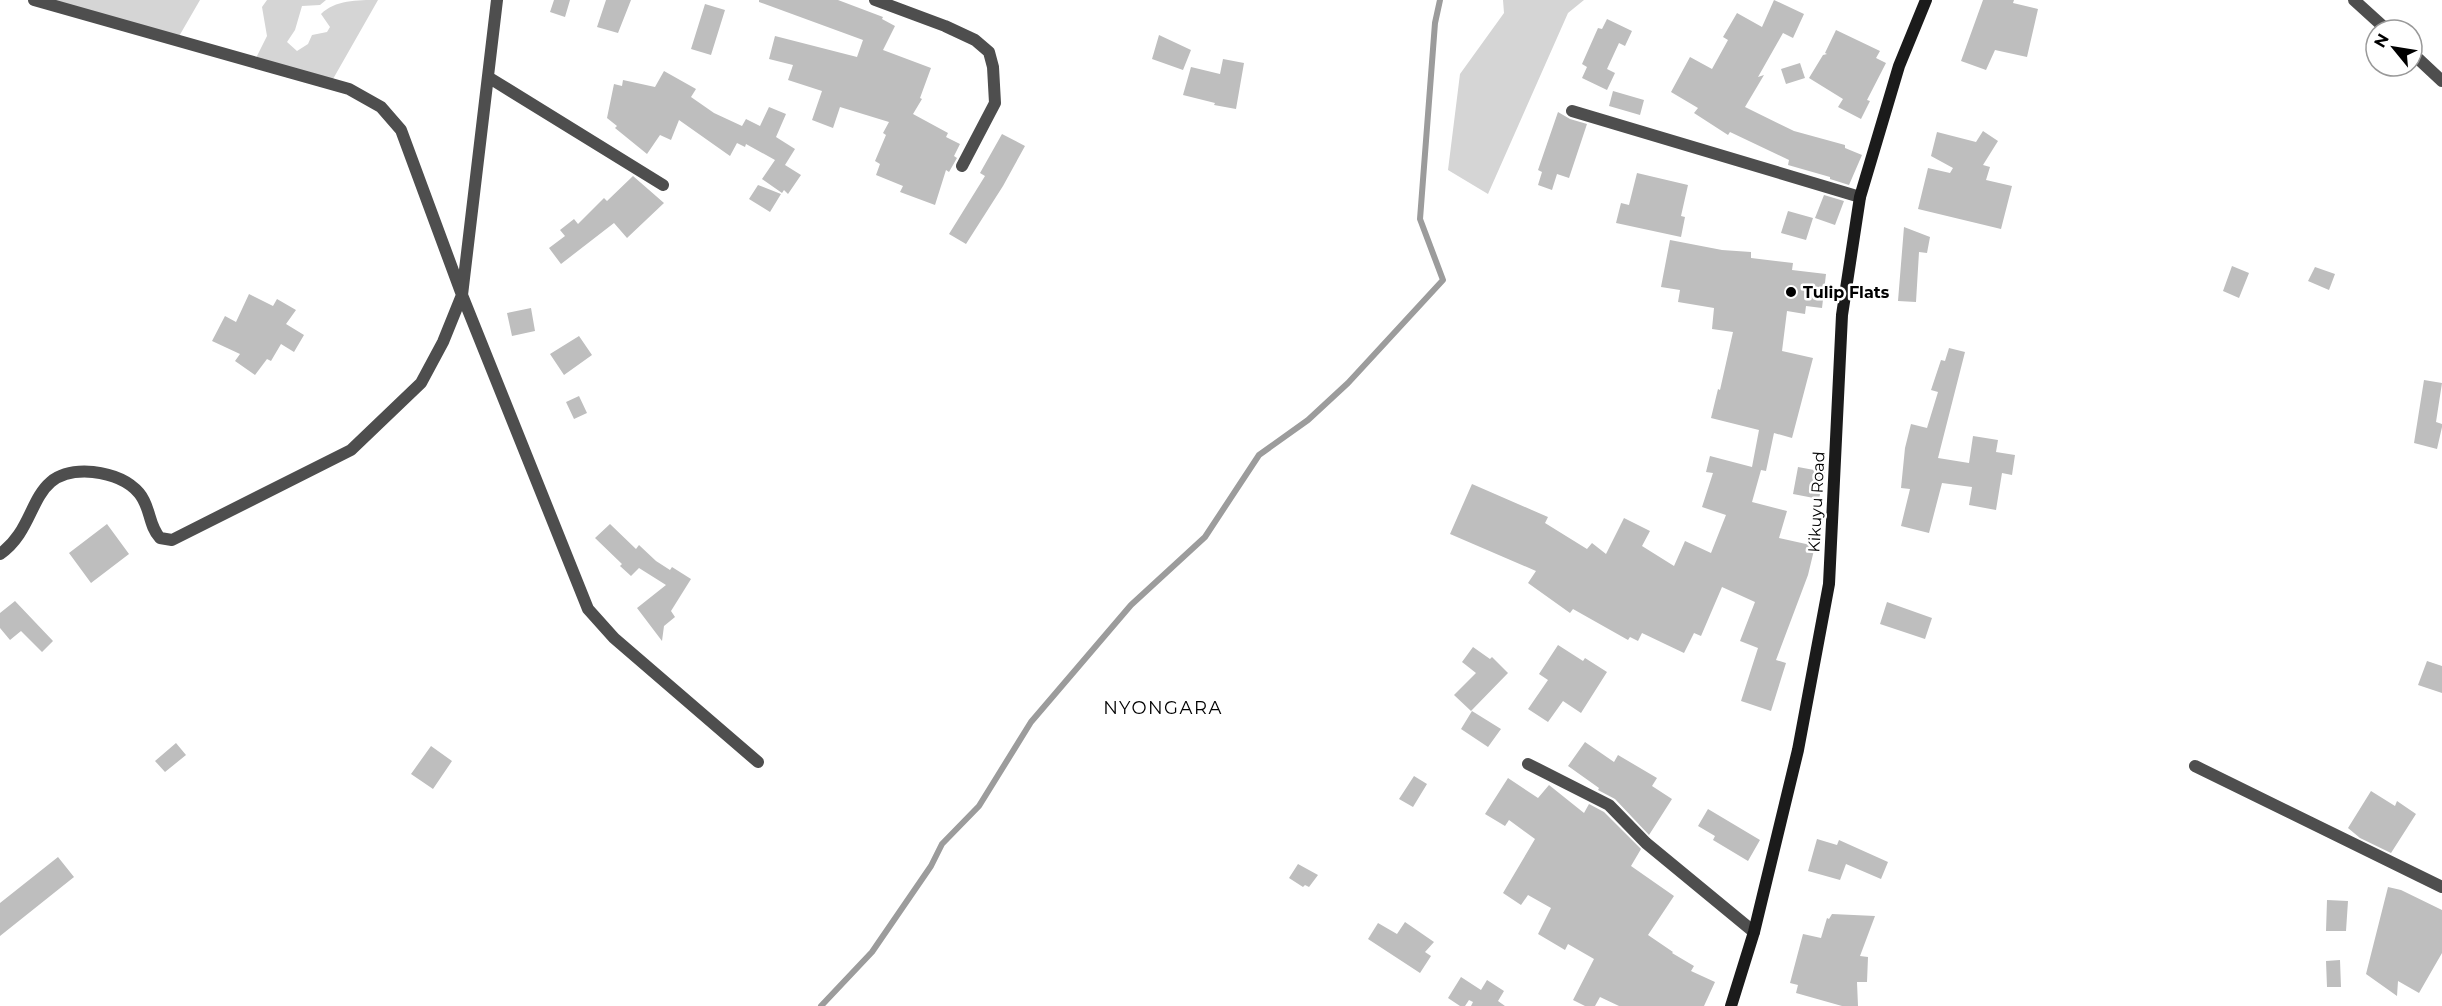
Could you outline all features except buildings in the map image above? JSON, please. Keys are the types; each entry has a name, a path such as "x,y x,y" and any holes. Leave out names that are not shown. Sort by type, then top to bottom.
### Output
{"main road":[{"name":"Kikuyu Road","path":"1731,1006 1754,932 1798,750 1829,584 1842,315 1860,197 1899,66 1926,0"}],"street":[{"path":"34,0 349,89 381,107 401,130 462,295 588,609 614,638 758,762"},
{"path":"0,554 12,546 26,525 32,509 48,482 62,475 89,472 105,473 118,478 138,492 147,506 153,530 160,538 172,540 351,450 421,383 443,342 462,295 497,0"},
{"path":"875,0 945,26 975,40 989,52 993,67 995,103 962,166"},
{"path":"2354,0 2374,18"},
{"path":"2424,64 2442,81"},
{"path":"488,77 663,185"},
{"path":"1572,111 1860,197"},
{"path":"1528,764 1609,805 1646,843 1754,932"},
{"path":"2195,766 2442,887"}],"shaded area":[{"path":"42,0 200,0 178,38"},
{"path":"267,0 326,0 320,5 302,6 295,30 287,42 297,51 308,44 312,35 327,32 330,27 321,14 327,9 340,3 378,0 333,79 256,58 267,36 262,7"},
{"path":"1503,0 1584,0 1568,13 1488,194 1448,170 1460,74 1504,13"}],"waterway":[{"path":"821,1006 872,952 931,866 942,844 979,806 1031,722 1131,605 1205,537 1259,455 1308,420 1348,383 1443,280 1420,219 1435,23 1440,0"}],"place":[{"name":"Tulip Flats","path":"1791,292"}],"district":[{"name":"NYONGARA","path":"1163,708"}]}
